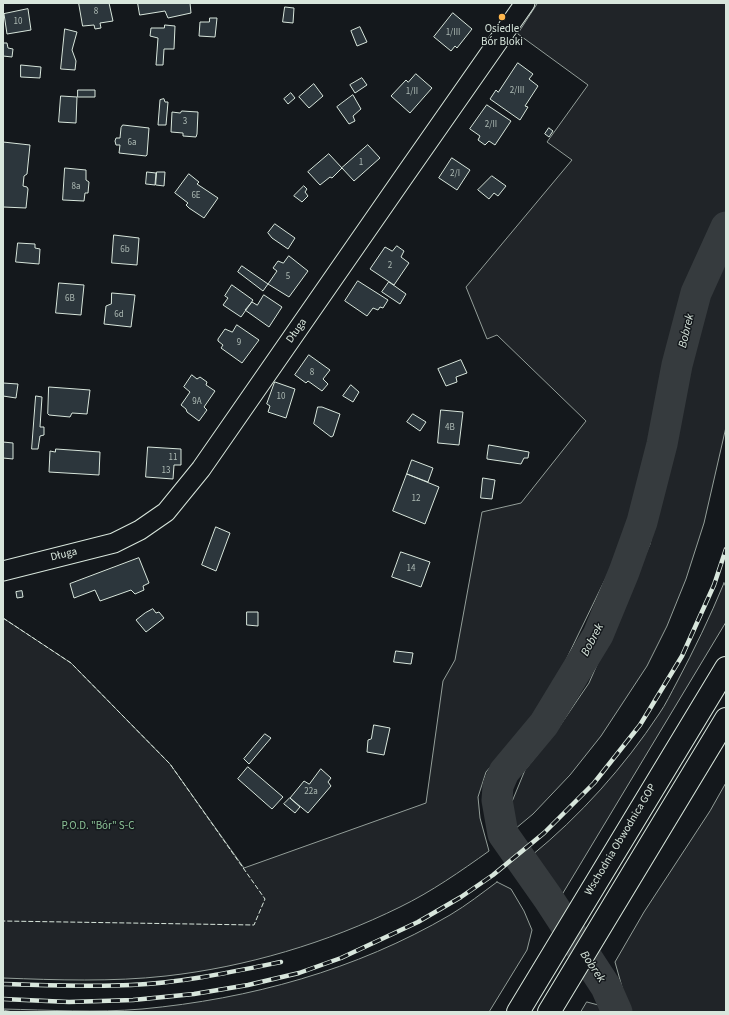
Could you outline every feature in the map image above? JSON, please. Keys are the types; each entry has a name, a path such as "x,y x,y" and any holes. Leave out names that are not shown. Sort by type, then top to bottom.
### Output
{"highway":[{"name":"Wschodnia Obwodnica GOP","path":"518,1012 726,668"},
{"path":"549,1012 726,719"}],"street":[{"name":"Długa","path":"3,572 114,542 140,530 166,512 201,470 525,3"}],"green space":[{"name":"P.O.D. \"Bór\" S-C","path":"538,3 726,3 726,427 704,523 686,579 667,626 647,666 601,736 570,775 533,814 515,829 509,809 525,770 555,733 589,683 650,544 669,461 646,450 630,519 613,563 564,664 536,713 486,772 478,797 480,818 489,851 457,874 400,907 344,932 286,952 256,960 196,972 146,978 84,980 3,978 3,618 71,663 170,764 244,868 426,803 443,681 455,660 482,512 521,503 586,421 497,335 487,339 466,287 572,160 547,142 588,85 518,34"},
{"path":"724,583 726,587 726,622 560,898 531,856 567,824 600,790 645,734 664,706 696,646"},
{"path":"726,783 726,1012 629,1012 615,962 644,912 710,811"},
{"path":"497,882 511,889 524,911 532,930 527,950 489,1012 13,1012 3,1010 90,1011 142,1009 222,998 301,979 340,966 414,934 450,915"},
{"path":"587,1002 602,1006 603,1012 581,1012"}],"building":[{"path":"79,3 109,3 113,21 100,23 101,28 95,29 94,25 83,26"},
{"path":"138,3 190,3 191,13 168,18 165,11 140,15"},
{"path":"285,7 294,8 293,23 283,22"},
{"path":"28,9 31,30 7,34 4,14"},
{"path":"453,13 472,29 457,48 455,46 451,51 434,37"},
{"path":"210,18 217,18 215,37 199,36 200,22 209,22"},
{"path":"165,25 175,26 174,49 164,49 163,65 156,65 158,38 150,36 151,28 164,28"},
{"path":"360,27 367,42 357,46 351,31"},
{"path":"65,29 77,32 72,50 76,61 75,70 61,69"},
{"path":"3,43 7,43 8,48 13,49 12,57 3,56"},
{"path":"518,63 533,74 529,79 538,86 525,106 528,107 520,120 490,99 496,90 498,92"},
{"path":"21,65 41,67 40,78 21,77"},
{"path":"416,74 432,88 410,113 391,96 406,80 408,82"},
{"path":"362,78 367,85 355,93 350,85"},
{"path":"314,84 323,96 309,108 299,97"},
{"path":"78,90 95,90 95,97 78,97"},
{"path":"291,93 295,98 288,104 284,99"},
{"path":"353,95 361,109 353,116 355,121 349,124 337,107"},
{"path":"61,96 77,97 76,123 59,122"},
{"path":"164,99 165,102 168,102 166,125 158,125 160,100"},
{"path":"487,105 511,121 495,145 489,141 485,145 478,140 480,136 470,129"},
{"path":"182,111 198,112 196,137 183,136 183,133 171,132 172,112 180,113"},
{"path":"123,125 149,128 146,156 119,153 120,145 116,145 115,141 116,138 120,138 121,128"},
{"path":"549,128 553,131 549,137 545,134"},
{"path":"3,142 30,145 27,174 24,176 23,186 27,187 28,189 26,208 3,207"},
{"path":"368,145 380,158 354,181 342,168"},
{"path":"329,154 342,168 332,178 330,177 320,185 308,172"},
{"path":"452,158 470,170 457,190 439,178"},
{"path":"65,168 86,170 86,180 89,182 88,193 85,193 84,201 63,200"},
{"path":"147,172 156,173 155,185 146,184"},
{"path":"157,172 165,172 164,186 156,185"},
{"path":"189,174 199,182 197,184 218,198 204,218 189,208 186,205 188,203 175,193"},
{"path":"492,176 506,186 498,196 494,193 489,199 478,190"},
{"path":"304,186 307,189 305,192 308,196 302,202 294,196"},
{"path":"275,224 295,238 288,249 272,238 268,233"},
{"path":"114,235 139,238 137,265 112,263"},
{"path":"18,243 35,244 35,248 40,249 39,264 16,262"},
{"path":"397,246 404,251 401,257 409,263 394,285 370,269 385,247 392,251"},
{"path":"289,256 308,271 289,297 268,284 277,271 273,268 278,261 283,263"},
{"path":"242,266 268,284 263,291 238,272"},
{"path":"358,281 388,300 383,308 380,307 378,310 373,308 367,316 345,301"},
{"path":"389,282 406,294 400,304 382,292"},
{"path":"59,283 84,285 81,315 56,313"},
{"path":"232,285 253,300 241,317 223,305 228,298 225,296"},
{"path":"112,293 135,295 131,327 104,324 106,306 111,304"},
{"path":"264,295 282,307 269,327 245,310 252,302 257,305"},
{"path":"237,325 259,340 242,363 221,348 223,345 218,341 225,329 232,332"},
{"path":"309,355 330,370 323,379 328,384 322,391 308,381 306,383 295,375"},
{"path":"461,360 467,373 456,377 457,382 446,386 438,369"},
{"path":"192,375 197,379 200,377 207,382 206,385 215,391 204,407 207,410 199,421 187,412 181,405 190,392 184,387"},
{"path":"275,382 295,389 286,418 268,412 270,406 267,404"},
{"path":"3,383 18,384 16,398 3,396"},
{"path":"351,385 359,392 353,402 343,396"},
{"path":"49,387 90,390 87,414 72,413 70,417 49,415"},
{"path":"36,396 42,397 40,427 44,427 44,435 40,436 38,449 32,449"},
{"path":"318,407 322,407 340,414 333,436 331,437 314,424"},
{"path":"441,410 463,412 459,445 438,443"},
{"path":"413,414 426,422 420,431 407,422"},
{"path":"3,442 13,443 13,459 3,458"},
{"path":"489,445 529,452 528,458 524,458 521,464 487,459"},
{"path":"148,447 181,449 181,465 174,465 173,479 146,477"},
{"path":"56,449 100,452 99,475 49,472 50,451 55,452"},
{"path":"412,460 433,468 428,482 407,474"},
{"path":"407,474 439,487 425,524 393,511"},
{"path":"483,478 495,480 492,499 481,498"},
{"path":"216,527 230,533 216,571 202,565"},
{"path":"401,552 430,562 421,587 392,577"},
{"path":"139,558 149,583 143,586 144,590 135,594 131,590 100,601 95,590 74,598 70,584"},
{"path":"22,591 23,597 17,598 16,592"},
{"path":"153,609 156,613 159,612 164,618 146,632 136,620"},
{"path":"247,612 258,612 258,626 247,625"},
{"path":"396,651 413,653 411,664 394,662"},
{"path":"374,725 390,728 384,755 367,752 368,740 371,739"},
{"path":"265,734 271,738 249,764 244,759"},
{"path":"248,767 283,797 272,809 238,779"},
{"path":"321,769 331,778 328,782 331,786 308,813 290,798 304,781 309,784"},
{"path":"290,798 300,807 295,813 284,804"}],"waterway":[{"name":"Bobrek","path":"617,1012 606,987 548,898 503,834 497,800 498,786 504,772 544,724 598,635 624,572 642,522 662,444 677,365 696,293 726,227"}],"railway":[{"path":"3,999 69,1002 133,1000 194,994 248,985 299,973 341,958 418,922 461,897 493,875 544,833 594,783 640,725 682,656 714,585 726,549"},
{"path":"3,984 67,986 150,984 244,970 281,962"}],"fence":[{"path":"3,618 71,663 170,764 265,899 254,925 3,921"}],"place":[{"name":"Osiedle Bór Bloki","path":"502,17"}]}
